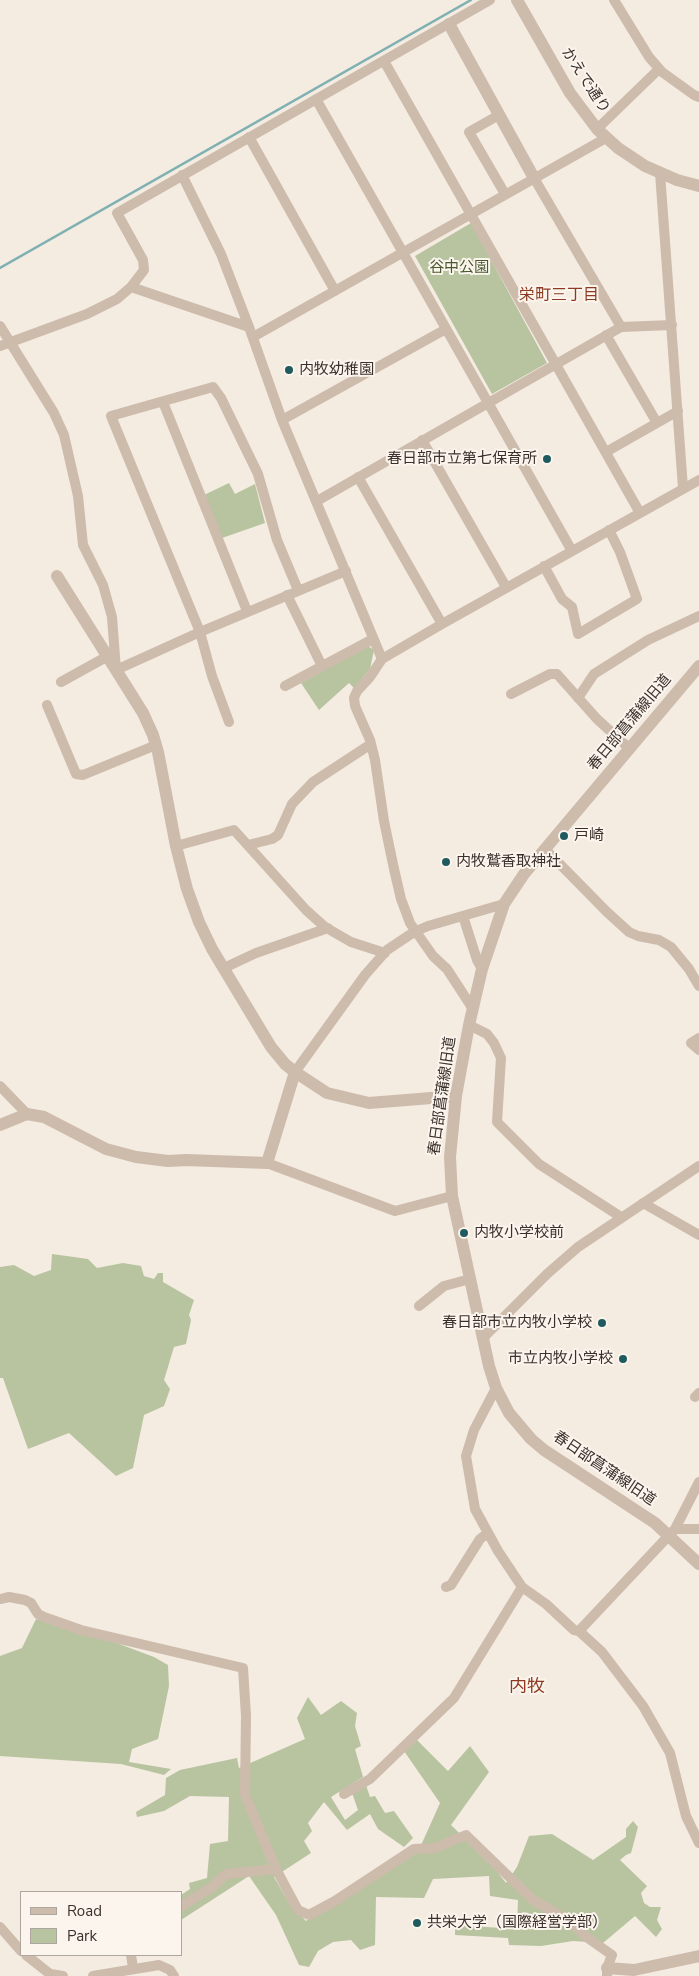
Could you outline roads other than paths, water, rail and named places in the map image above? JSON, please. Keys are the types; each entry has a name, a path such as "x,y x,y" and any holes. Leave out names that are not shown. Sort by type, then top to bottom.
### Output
{"street":[{"path":"5,345 87,314 117,299 131,287 144,270 143,260 117,213 490,0"},
{"name":"かえで通り","path":"517,0 570,93 602,133 630,156 660,173 699,186"},
{"path":"614,0 649,57 660,69 699,97"},
{"path":"449,24 534,178 621,327"},
{"path":"384,61 640,513"},
{"path":"253,338 534,178 602,133 660,69"},
{"path":"316,99 572,551"},
{"path":"500,115 469,132 505,194"},
{"path":"249,137 335,291"},
{"path":"660,173 683,488"},
{"path":"182,176 221,254 250,326 282,420 382,659"},
{"path":"131,287 250,326"},
{"path":"317,501 621,327 672,325"},
{"path":"0,326 5,345 54,413 64,435 78,496 83,545 103,586 112,616 116,670"},
{"path":"282,420 446,329"},
{"path":"606,335 657,423"},
{"path":"229,722 212,676 200,632 111,416 213,387 221,398 258,474 277,540 298,590"},
{"path":"163,402 247,611"},
{"path":"606,452 678,411"},
{"path":"422,440 506,587"},
{"path":"358,477 442,624"},
{"path":"473,1009 447,969 433,956 414,932 401,899 384,821 375,760 371,744 355,706 354,698 357,691 382,659 506,587 699,480"},
{"path":"544,566 562,599 572,607 578,634 637,599 620,552 609,530"},
{"path":"116,670 247,611 346,570"},
{"path":"57,576 143,713 156,745 176,846 187,889 199,922 271,1047 285,1064 327,1093 369,1103 456,1096"},
{"path":"287,595 322,666"},
{"path":"578,698 594,674 648,640 699,616"},
{"path":"285,686 373,639"},
{"path":"61,682 108,656"},
{"name":"春日部菖蒲線旧道","path":"699,666 524,874 504,904 482,969 469,1025 456,1096 450,1157 452,1196 470,1280 496,1388 506,1408 519,1426 537,1444 672,1532 699,1564"},
{"path":"511,694 550,674 557,674 597,720 629,748"},
{"path":"46,705 76,774 83,774 156,745"},
{"path":"248,845 272,839 278,835 292,804 313,782 371,744"},
{"path":"176,846 234,830 306,910 328,928 352,942 385,953"},
{"path":"545,849 629,932 638,936 659,940 671,947 689,969 699,986"},
{"path":"267,1163 295,1072 365,974 385,953 414,932 504,904"},
{"path":"463,916 477,960 482,969"},
{"path":"224,968 256,953 328,928"},
{"path":"469,1025 487,1034 494,1042 501,1058 497,1122 539,1164 621,1217"},
{"path":"699,1038 691,1043 699,1050"},
{"path":"0,1086 27,1114"},
{"path":"0,1126 27,1114 44,1116 106,1149 136,1157 168,1162 186,1160 267,1163 395,1211 452,1196"},
{"path":"483,1338 547,1274 578,1247 699,1166"},
{"path":"642,1203 699,1235"},
{"path":"419,1306 444,1286 470,1280"},
{"path":"496,1388 474,1430 466,1456 475,1509 522,1587 546,1604 574,1630 579,1631 602,1652 628,1685 670,1753 686,1816 699,1843"},
{"path":"579,1631 672,1532 699,1482"},
{"path":"672,1532 699,1529"},
{"path":"446,1587 451,1585 480,1539 488,1533"},
{"path":"344,1794 370,1779 454,1698 522,1587"},
{"path":"0,1599 9,1597 25,1600 44,1616 101,1636 243,1668 246,1716 245,1795 276,1869 298,1910 309,1915 335,1901 414,1849 436,1848 466,1835 532,1899 572,1923 585,1936 612,1955 607,1972 634,1970 699,1956"},
{"path":"182,1905 211,1888 226,1874 276,1869"},
{"path":"0,1927 20,1950"},
{"path":"27,1956 50,1974 63,1976"},
{"path":"131,1956 133,1968"},
{"path":"93,1976 159,1965 170,1970 174,1976"}],"waterway":[{"path":"0,268 471,0"}],"place":[{"name":"内牧幼稚園","path":"289,370"},
{"name":"春日部市立第七保育所","path":"547,459"},
{"name":"戸崎","path":"564,836"},
{"name":"内牧鷲香取神社","path":"446,862"},
{"name":"内牧小学校前","path":"464,1233"},
{"name":"春日部市立内牧小学校","path":"602,1323"},
{"name":"市立内牧小学校","path":"623,1359"},
{"name":"共栄大学（国際経営学部）","path":"417,1923"}],"district":[{"name":"栄町三丁目","path":"559,296"},
{"name":"内牧","path":"527,1688"}],"park label":[{"name":"谷中公園","path":"459,268"}]}
